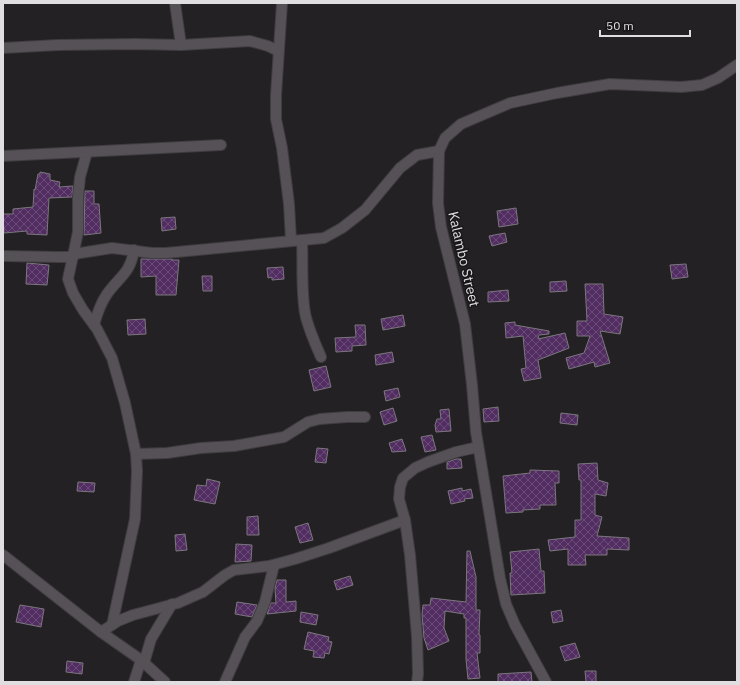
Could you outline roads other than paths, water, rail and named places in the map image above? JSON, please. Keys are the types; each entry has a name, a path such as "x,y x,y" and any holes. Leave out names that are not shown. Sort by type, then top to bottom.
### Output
{"street":[{"path":"176,3 181,45"},
{"path":"283,4 278,51 276,119 282,148 289,204 291,240"},
{"path":"3,48 135,44 181,45 250,41 268,46 278,51"},
{"name":"Kalambo Street","path":"546,682 515,625 506,604 500,578 478,448 465,324 441,227 438,203 440,150 445,138 461,124 510,103 556,93 610,84 681,87 702,85 718,78 737,65"},
{"path":"3,156 221,145"},
{"path":"3,256 58,257 112,248 152,253 166,253 324,238 342,228 365,210 400,168 417,156 440,150"},
{"path":"87,152 80,177 78,197 78,232 68,279 73,294 94,325 112,358 125,403 136,454 137,484 135,519 112,625"},
{"path":"302,240 305,315 321,357"},
{"path":"94,325 101,303 127,272 134,250"},
{"path":"136,454 167,453 201,448 234,446 284,437 308,422 320,419 365,417"},
{"path":"417,682 418,674 415,611 405,520 399,499 400,487 403,478 414,468 456,452 478,448"},
{"path":"101,632 133,614 172,604 203,592 234,570 274,565 329,548 405,520"},
{"path":"3,555 101,632 143,662 165,682"},
{"path":"225,682 245,637 257,620 265,602 274,565"},
{"path":"134,682 151,640 172,604"}]}
